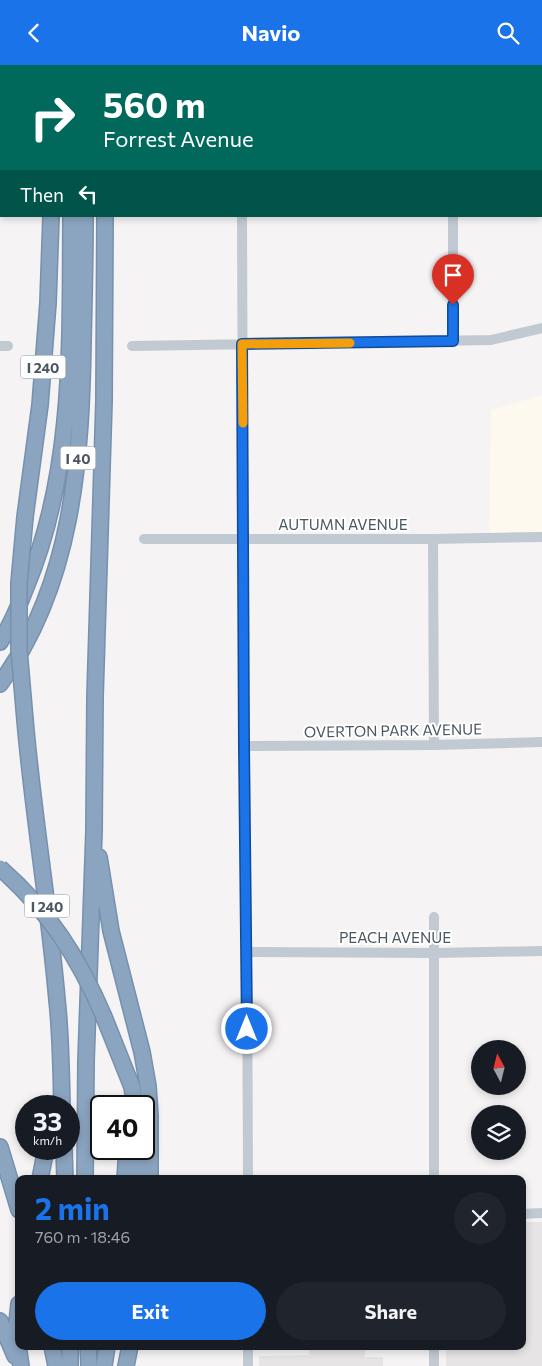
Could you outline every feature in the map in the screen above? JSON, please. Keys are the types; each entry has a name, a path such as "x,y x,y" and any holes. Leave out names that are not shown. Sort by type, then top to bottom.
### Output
{"highway":[{"name":"I 240","path":"51,217 48,303 41,396 25,517 19,583 19,650 30,779 58,1001 62,1095"},
{"name":"I 40","path":"0,642 14,617 35,567 56,490 66,416 71,217"},
{"name":"I 40","path":"0,684 23,646 45,600 58,565 73,495 82,411 85,217"},
{"name":"I 240","path":"86,1175 86,1061 94,831 97,632 104,401 105,217"},
{"path":"94,831 110,931 142,1052 148,1086 150,1175"},
{"path":"0,867 37,904 57,930 83,972 104,1017 118,1064 130,1095"},
{"path":"126,1095 127,1088"},
{"path":"0,1147 15,1197"},
{"path":"41,1175 44,1160"},
{"path":"64,1160 65,1175"},
{"path":"126,1175 127,1160"},
{"path":"138,1160 138,1175"},
{"path":"0,1321 21,1366"},
{"path":"19,1350 21,1366"},
{"path":"53,1350 56,1366"},
{"path":"70,1350 70,1366"},
{"path":"88,1350 89,1366"},
{"path":"104,1366 106,1350"},
{"path":"122,1366 124,1350"},
{"path":"126,1366 129,1350"}],"street":[{"path":"242,217 248,1175"},
{"path":"453,217 453,341"},
{"path":"132,346 491,340 542,328"},
{"name":"AUTUMN AVENUE","path":"144,539 542,537"},
{"path":"432,539 434,745"},
{"name":"OVERTON PARK AVENUE","path":"244,746 434,745 542,742"},
{"path":"434,917 434,1175"},
{"name":"PEACH AVENUE","path":"247,952 435,953 542,951"},
{"path":"526,1214 542,1213"},
{"path":"248,1350 248,1366"},
{"path":"434,1350 434,1366"}],"shaded area":[{"path":"542,395 542,537 489,538 491,410"},
{"path":"526,1222 542,1222 542,1366 446,1366 446,1350 526,1350"},
{"path":"309,1350 365,1350 365,1357 383,1357 383,1366 259,1366 259,1356 309,1355"}],"slow traffic":[{"path":"243,423 242,344 350,343"}],"route":[{"path":"247,1029 242,344 453,341 453,305"}]}
